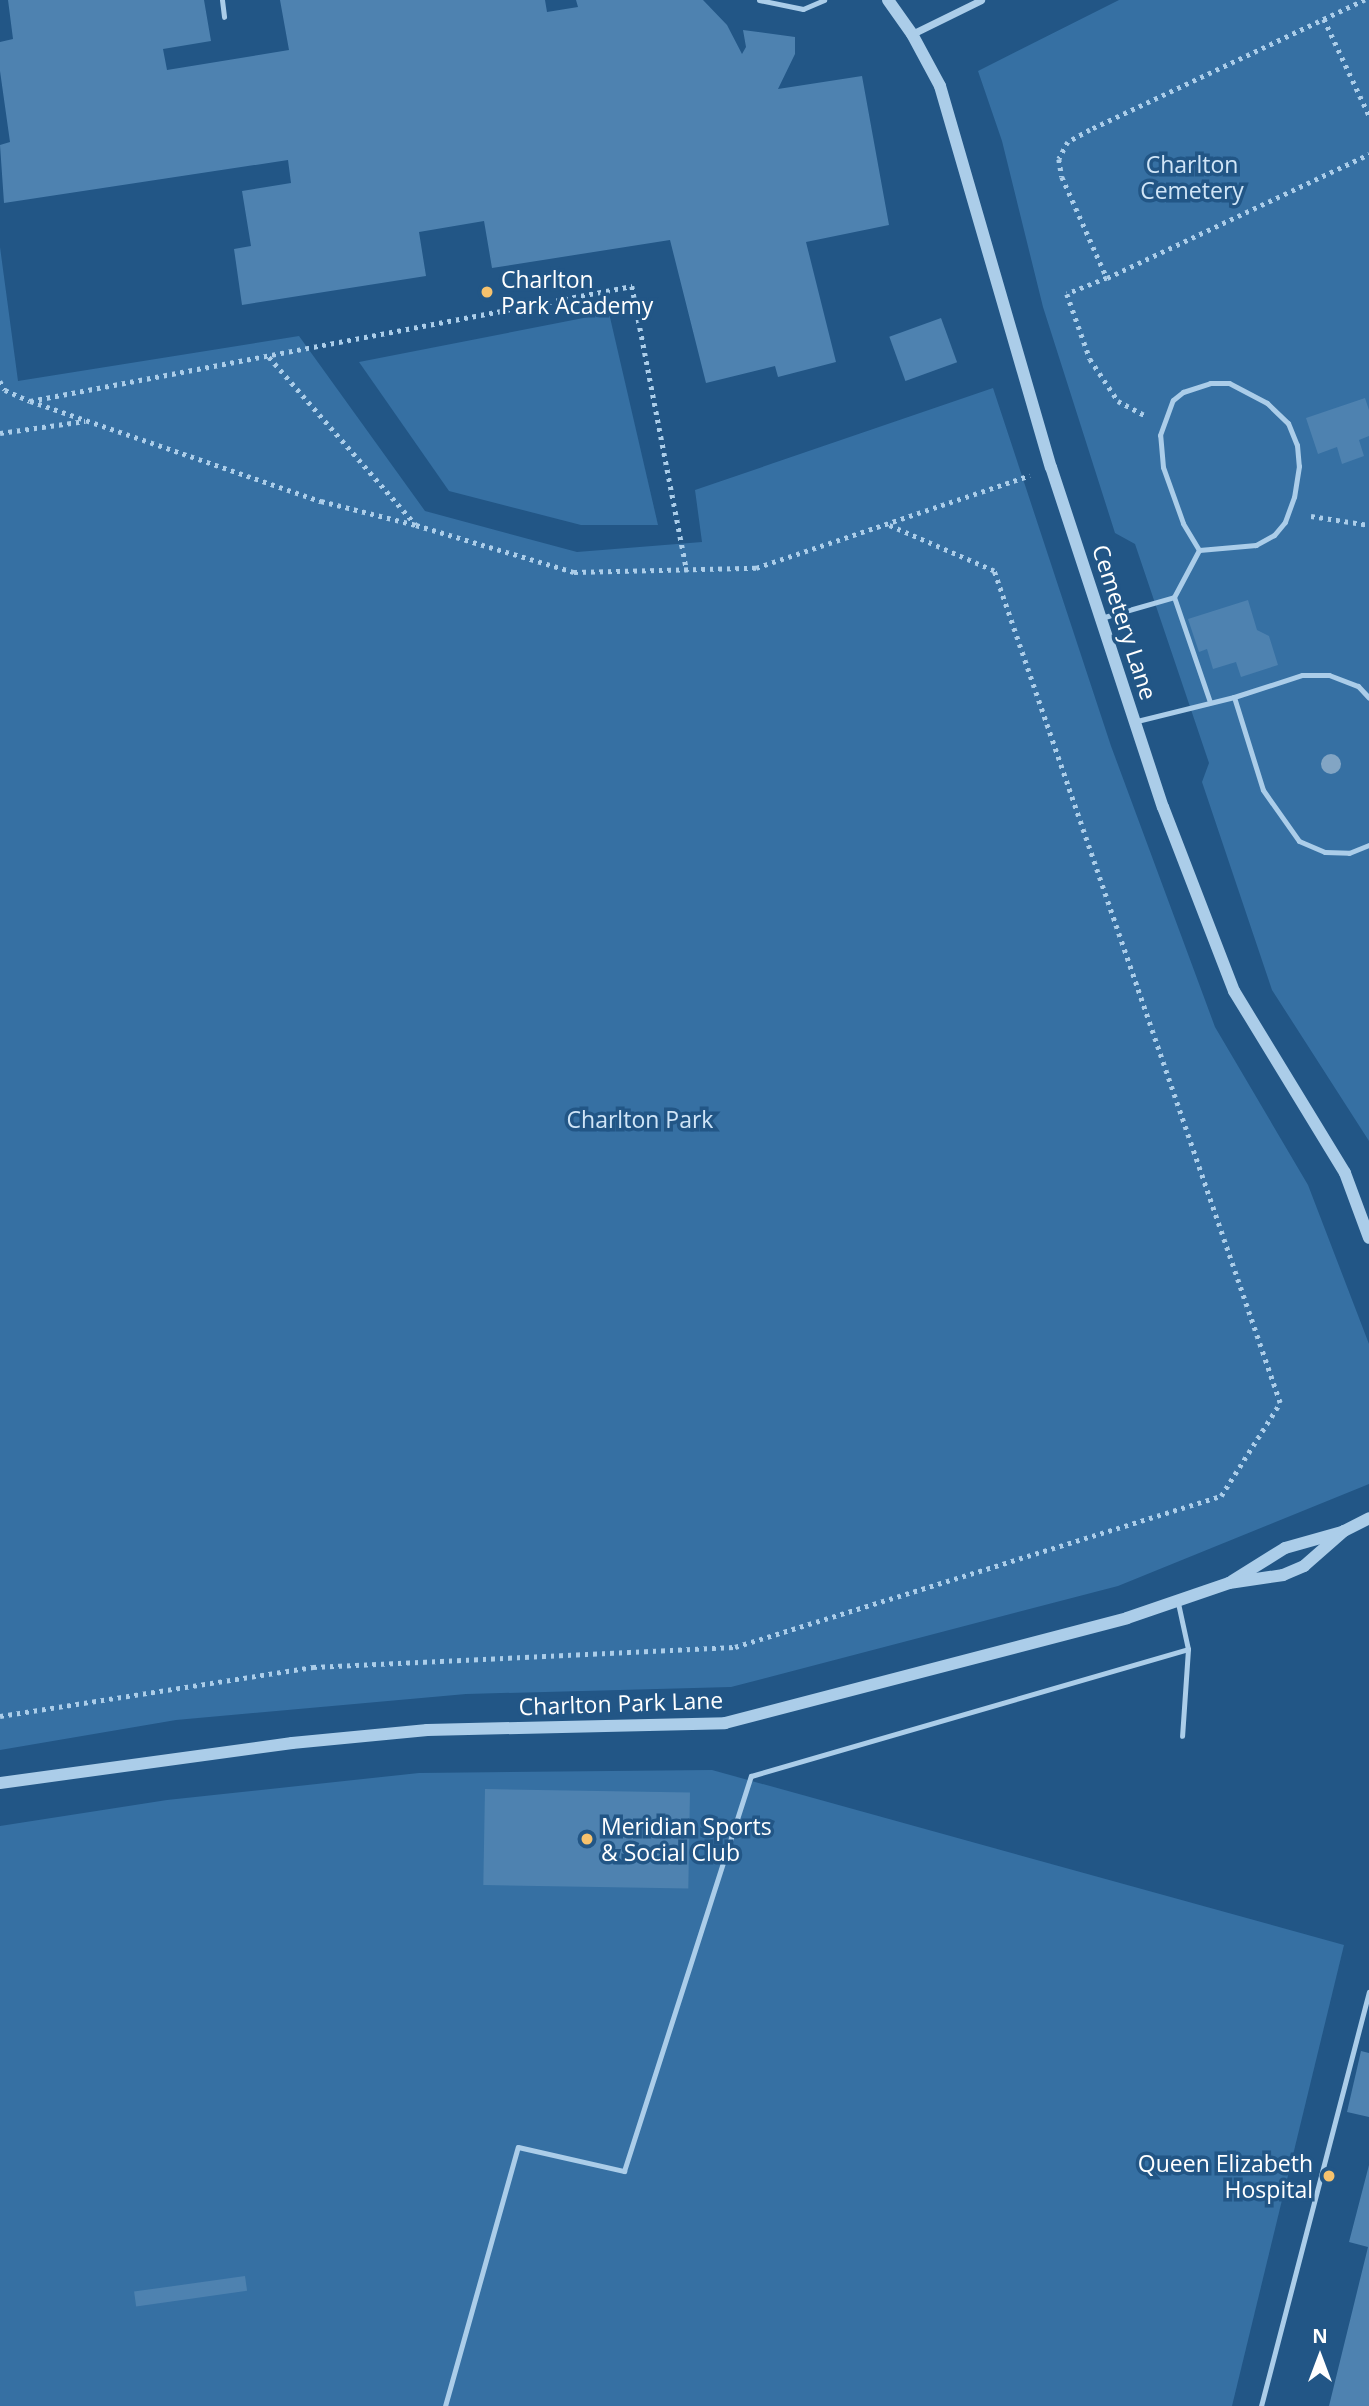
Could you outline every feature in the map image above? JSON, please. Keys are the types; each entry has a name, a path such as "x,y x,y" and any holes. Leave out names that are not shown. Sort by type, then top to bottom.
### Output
{"street":[{"name":"Cemetery Lane","path":"888,0 912,34 940,86 1051,467 1163,807 1234,991 1345,1173 1369,1238"},
{"path":"912,34 981,0"},
{"name":"Charlton Park Lane","path":"0,1783 292,1743 427,1730 726,1723 1178,1602 1229,1583 1285,1548 1344,1531 1369,1518"},
{"name":"Charlton Park Lane","path":"1229,1583 1283,1575 1304,1566 1344,1531"}],"lane":[{"path":"222,0 224,17"},
{"path":"759,0 803,9 824,0"},
{"path":"1210,383 1229,383 1267,403 1288,423 1297,445 1299,466 1289,511 1274,535 1256,545 1199,550 1183,523 1163,467 1160,435 1173,400 1183,392 1210,383"},
{"path":"1101,618 1174,597 1199,550"},
{"path":"1174,597 1210,702"},
{"path":"1135,721 1234,697 1302,676 1329,675 1358,686 1369,698"},
{"path":"1234,697 1263,790 1299,841 1325,852 1349,853 1369,845"},
{"path":"1178,1602 1188,1649 1182,1736"},
{"path":"446,2406 518,2147 624,2171 751,1776 1188,1649"},
{"path":"1261,2406 1369,1992"}],"path":[{"path":"1107,278 1062,177 1059,159 1068,142 1365,0"},
{"path":"1324,19 1369,115"},
{"path":"1163,425 1118,401 1090,359 1067,294 1107,278 1369,154"},
{"path":"30,401 632,286 687,572"},
{"path":"269,357 416,525"},
{"path":"0,381 5,390 30,401 321,501 416,525 574,572 687,572 756,568 1030,474"},
{"path":"0,433 86,421"},
{"path":"1289,511 1369,525"},
{"path":"0,1716 313,1667 735,1647 1221,1496 1280,1403 994,571 886,524"}],"green space":[{"name":"Charlton Cemetery","path":"1119,0 1369,0 1369,1141 1272,990 1202,782 1209,763 1135,544 1115,533 1043,307 1002,141 978,71"},
{"name":"Charlton Park","path":"0,247 18,381 299,336 425,511 577,552 702,542 695,490 993,388 1111,746 1215,1027 1308,1185 1369,1344 1369,1484 1118,1586 731,1687 466,1694 176,1720 0,1750"},
{"path":"609,313 658,525 581,525 449,491 359,362"},
{"path":"712,1770 1344,1945 1232,2406 0,2406 0,1826 167,1800 419,1773"}],"building":[{"path":"8,0 204,0 211,41 163,49 167,70 289,50 280,0 545,0 547,12 578,7 576,0 703,0 727,25 742,54 746,47 743,30 795,37 795,54 778,89 862,76 889,225 806,242 836,362 778,377 775,366 706,383 670,240 492,268 484,221 419,232 426,276 242,305 234,249 251,246 242,191 291,183 288,160 4,203 0,145 10,142 0,71 0,42 13,39"},
{"path":"941,318 957,362 905,381 889,337"},
{"path":"1365,398 1369,410 1369,436 1359,440 1364,456 1342,464 1337,447 1318,454 1306,418"},
{"path":"1248,600 1257,630 1269,636 1278,665 1241,677 1236,662 1213,669 1207,649 1199,652 1188,619"},
{"name":"Meridian Sports & Social Club","path":"485,1789 690,1793 688,1889 483,1885"},
{"path":"1361,2051 1369,2053 1369,2117 1347,2112"},
{"path":"1369,2165 1369,2406 1329,2406 1368,2247 1349,2242"},
{"path":"245,2276 247,2291 136,2306 134,2292"}],"place":[{"name":"Charlton Park Academy","path":"487,292"},
{"name":"Meridian Sports & Social Club","path":"587,1839"},
{"name":"Queen Elizabeth Hospital","path":"1329,2176"}]}
